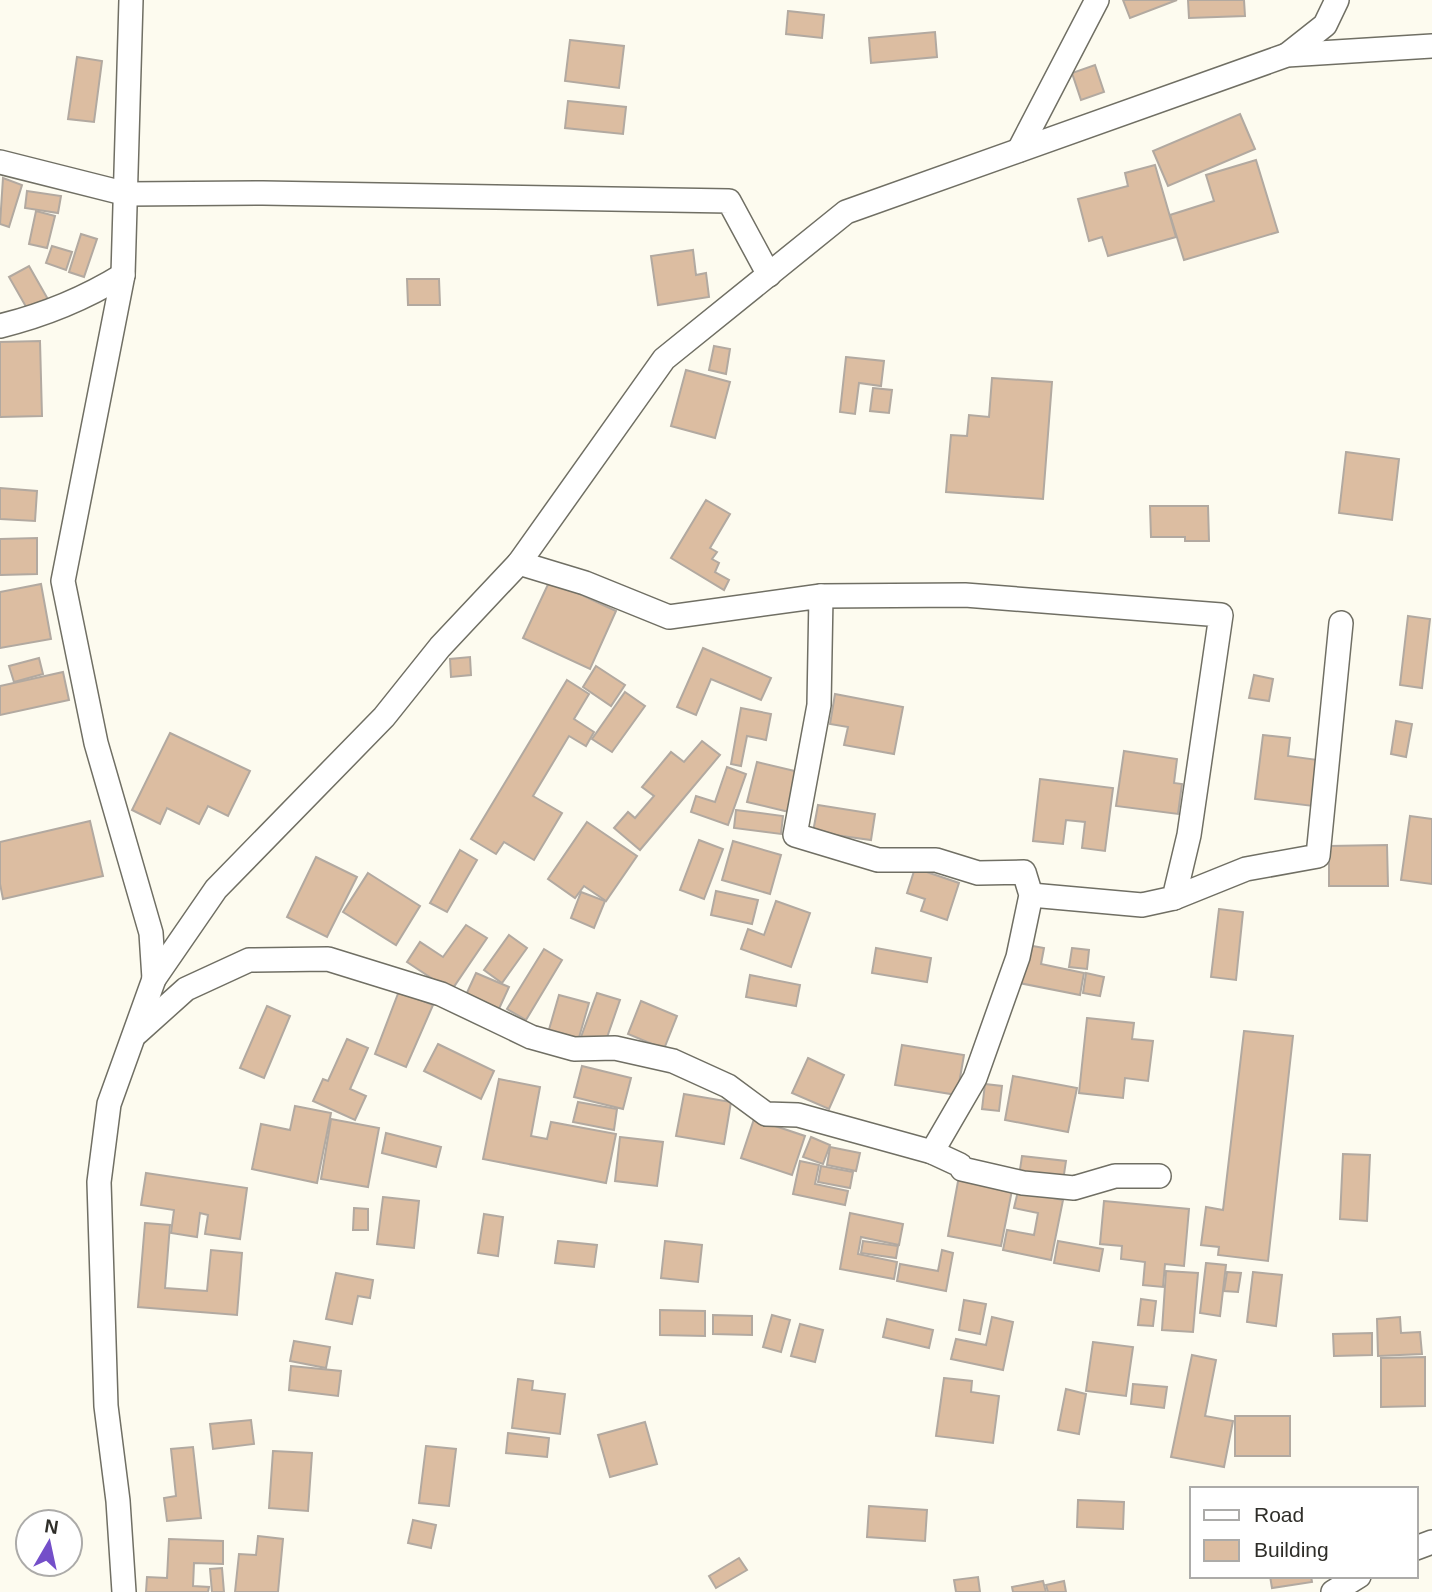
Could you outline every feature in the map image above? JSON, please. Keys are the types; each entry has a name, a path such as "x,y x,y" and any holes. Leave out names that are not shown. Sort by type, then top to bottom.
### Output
{"street":[{"path":"131,0 123,275 63,581 96,743 151,933 154,979"},
{"path":"1019,150 1097,0"},
{"path":"1287,55 1325,25 1338,0"},
{"path":"124,1592 118,1501 106,1406 99,1181 109,1104 154,979 216,889 384,717 440,648 519,564 664,359 846,212 1287,55 1432,46"},
{"path":"0,162 127,194 262,193 729,201 769,275"},
{"path":"0,326 33,318 87,297 123,275"},
{"path":"519,564 585,583 669,617 821,597 965,595 1221,615 1189,835 1174,898"},
{"path":"821,597 819,705 795,835 878,860 936,860 978,873 1024,872 1031,895 1018,957 975,1077 932,1152"},
{"path":"1031,895 1142,905 1174,898 1246,869 1318,856 1341,623"},
{"path":"135,1035 186,989 249,960 328,959 441,994 531,1037 574,1049 615,1048 673,1061 728,1086 766,1114 798,1115 932,1152 960,1165 962,1169 1023,1182 1074,1188 1115,1176 1159,1176"},
{"path":"1333,1592 1356,1578"}],"building":[{"path":"1123,0 1177,0 1130,18"},
{"path":"1188,0 1244,0 1245,16 1189,18"},
{"path":"788,11 824,15 822,38 786,34"},
{"path":"935,32 937,57 871,63 869,38"},
{"path":"570,40 624,46 619,88 565,81"},
{"path":"77,57 102,61 94,122 68,119"},
{"path":"1095,65 1104,92 1081,100 1072,73"},
{"path":"568,101 626,107 623,134 565,128"},
{"path":"1240,114 1255,149 1168,186 1153,151"},
{"path":"1256,160 1278,232 1184,260 1170,215 1214,201 1206,175"},
{"path":"1155,165 1176,237 1108,256 1102,237 1089,241 1078,199 1128,186 1125,173"},
{"path":"3,178 22,185 9,227 0,224"},
{"path":"27,191 61,196 58,213 25,208"},
{"path":"36,211 55,216 47,248 29,244"},
{"path":"81,234 97,239 84,277 69,272"},
{"path":"52,246 72,252 66,270 46,263"},
{"path":"693,250 696,275 706,273 709,297 658,305 651,256"},
{"path":"29,266 49,301 29,312 9,277"},
{"path":"407,279 439,279 440,305 408,305"},
{"path":"40,341 42,416 0,417 0,342"},
{"path":"714,346 730,349 726,374 709,370"},
{"path":"846,357 884,361 881,386 859,383 855,414 840,412"},
{"path":"686,370 730,382 715,438 671,426"},
{"path":"992,378 1052,382 1043,499 946,492 951,435 967,436 969,415 989,417"},
{"path":"873,388 892,390 889,413 870,411"},
{"path":"1346,452 1399,459 1392,520 1339,513"},
{"path":"0,488 37,491 35,521 0,519"},
{"path":"706,500 730,514 710,548 717,552 712,559 719,563 715,572 729,580 724,590 671,558"},
{"path":"1150,506 1208,506 1209,541 1185,541 1185,537 1151,537"},
{"path":"37,538 37,574 0,575 0,539"},
{"path":"550,580 616,611 590,669 523,638"},
{"path":"41,584 51,639 0,648 0,592"},
{"path":"1408,616 1430,619 1422,688 1400,685"},
{"path":"703,648 771,678 761,700 711,679 696,715 677,707"},
{"path":"470,657 471,675 451,677 450,659"},
{"path":"39,658 43,674 14,682 9,666"},
{"path":"596,666 625,685 611,706 583,687"},
{"path":"63,672 69,700 0,715 0,686"},
{"path":"1254,675 1273,679 1269,701 1249,698"},
{"path":"567,680 589,694 574,719 594,732 586,746 569,736 533,796 562,813 534,860 504,842 496,854 471,839"},
{"path":"625,692 645,706 612,752 592,739"},
{"path":"835,694 903,707 894,754 844,745 848,727 830,724"},
{"path":"741,708 771,714 766,740 747,736 741,766 731,764"},
{"path":"1396,721 1412,724 1406,757 1391,754"},
{"path":"170,733 250,771 228,816 208,806 199,824 167,808 160,824 132,810"},
{"path":"1263,735 1290,738 1288,756 1318,760 1313,806 1255,799"},
{"path":"702,741 720,755 640,850 614,828 628,812 635,818 654,796 642,787 671,752 684,762"},
{"path":"1124,751 1177,759 1174,783 1182,784 1178,814 1116,806"},
{"path":"757,762 799,772 789,812 747,802"},
{"path":"727,767 746,774 728,825 691,812 696,796 715,802"},
{"path":"1040,779 1113,788 1105,851 1082,848 1085,822 1066,820 1063,844 1033,841"},
{"path":"818,805 875,814 871,840 813,832"},
{"path":"736,810 783,816 781,834 734,828"},
{"path":"1410,816 1432,819 1432,884 1401,880"},
{"path":"90,821 103,876 3,899 0,884 0,842"},
{"path":"587,822 637,856 606,901 584,886 575,898 548,879"},
{"path":"699,840 723,849 704,899 680,890"},
{"path":"733,841 781,855 770,894 722,880"},
{"path":"1387,845 1388,886 1329,886 1329,846"},
{"path":"460,850 477,860 447,912 430,903"},
{"path":"316,857 357,877 327,937 287,917"},
{"path":"915,868 959,883 947,920 921,911 925,899 907,893"},
{"path":"368,873 420,906 396,945 343,912"},
{"path":"716,891 758,900 752,924 711,915"},
{"path":"581,892 605,901 594,928 571,918"},
{"path":"776,901 810,913 791,967 741,949 748,929 764,935"},
{"path":"1219,909 1243,912 1236,980 1211,977"},
{"path":"466,925 487,938 451,991 407,962 420,942 443,957"},
{"path":"509,935 527,948 502,983 484,970"},
{"path":"1022,944 1044,948 1041,964 1084,973 1080,995 1014,982"},
{"path":"876,948 931,958 927,982 872,973"},
{"path":"1072,948 1089,950 1087,969 1069,967"},
{"path":"544,949 562,960 526,1020 507,1009"},
{"path":"476,973 509,987 498,1011 465,997"},
{"path":"1086,973 1104,977 1100,996 1083,993"},
{"path":"750,975 800,985 796,1006 746,997"},
{"path":"399,991 433,1005 406,1067 375,1054"},
{"path":"597,993 620,1000 604,1046 581,1037"},
{"path":"559,995 589,1003 578,1041 548,1033"},
{"path":"641,1001 677,1016 664,1049 628,1034"},
{"path":"267,1006 290,1016 264,1078 240,1068"},
{"path":"1087,1018 1134,1023 1132,1039 1153,1041 1148,1081 1125,1078 1123,1098 1079,1093"},
{"path":"1244,1031 1293,1036 1268,1261 1218,1255 1219,1247 1201,1245 1206,1207 1223,1210"},
{"path":"347,1039 368,1048 350,1089 366,1096 355,1120 313,1101 323,1079 328,1081"},
{"path":"438,1044 494,1071 481,1099 424,1071"},
{"path":"902,1045 964,1055 957,1095 895,1085"},
{"path":"808,1058 844,1075 829,1109 792,1093"},
{"path":"582,1066 631,1078 623,1109 574,1097"},
{"path":"1013,1076 1077,1088 1068,1132 1005,1120"},
{"path":"499,1079 540,1087 531,1136 547,1139 551,1122 616,1134 606,1183 483,1159"},
{"path":"985,1084 1002,1086 999,1111 982,1109"},
{"path":"684,1094 731,1102 724,1144 676,1136"},
{"path":"578,1102 617,1109 614,1130 573,1122"},
{"path":"295,1106 331,1113 317,1183 252,1169 261,1124 290,1130"},
{"path":"331,1119 379,1128 368,1187 321,1179"},
{"path":"754,1119 805,1136 792,1175 741,1158"},
{"path":"386,1133 441,1147 436,1167 382,1153"},
{"path":"620,1137 663,1142 657,1186 615,1181"},
{"path":"811,1137 830,1145 823,1164 803,1157"},
{"path":"830,1147 860,1153 856,1171 827,1165"},
{"path":"1343,1154 1370,1155 1367,1221 1340,1219"},
{"path":"1022,1156 1066,1161 1063,1181 1019,1176"},
{"path":"800,1161 819,1165 815,1184 848,1191 845,1205 793,1194"},
{"path":"821,1166 853,1172 850,1188 818,1182"},
{"path":"146,1173 247,1188 240,1239 205,1234 208,1215 200,1213 197,1237 171,1233 174,1210 141,1205"},
{"path":"959,1176 1013,1185 1001,1246 948,1236"},
{"path":"1018,1191 1063,1200 1051,1260 1003,1250 1007,1230 1034,1235 1038,1213 1014,1208"},
{"path":"383,1197 419,1201 414,1248 377,1244"},
{"path":"1104,1201 1189,1209 1184,1266 1165,1264 1163,1287 1143,1285 1145,1262 1121,1259 1122,1246 1100,1244"},
{"path":"354,1208 368,1209 368,1230 353,1230"},
{"path":"850,1213 903,1224 899,1245 861,1237 858,1254 897,1262 894,1279 840,1269"},
{"path":"484,1214 503,1217 498,1256 478,1253"},
{"path":"145,1223 170,1225 165,1288 207,1291 211,1250 242,1253 237,1315 138,1307"},
{"path":"558,1241 597,1245 594,1267 555,1263"},
{"path":"665,1241 702,1245 698,1282 661,1278"},
{"path":"863,1241 898,1246 896,1258 861,1253"},
{"path":"1058,1241 1103,1249 1099,1271 1054,1263"},
{"path":"942,1250 953,1253 946,1291 897,1281 900,1264 938,1271"},
{"path":"1206,1263 1226,1265 1220,1316 1200,1313"},
{"path":"1166,1271 1198,1273 1193,1332 1162,1330"},
{"path":"1227,1272 1241,1273 1238,1292 1224,1291"},
{"path":"1253,1272 1282,1275 1276,1326 1247,1322"},
{"path":"336,1273 373,1280 370,1298 358,1296 352,1324 326,1319"},
{"path":"1141,1299 1156,1301 1153,1326 1138,1325"},
{"path":"964,1300 986,1304 980,1334 959,1330"},
{"path":"660,1310 705,1311 705,1336 660,1335"},
{"path":"713,1315 752,1316 752,1335 713,1334"},
{"path":"772,1315 790,1320 781,1352 763,1347"},
{"path":"992,1317 1013,1322 1003,1370 951,1359 956,1339 986,1345"},
{"path":"1400,1317 1401,1333 1420,1332 1422,1354 1378,1356 1377,1319"},
{"path":"887,1319 933,1330 929,1348 883,1337"},
{"path":"800,1324 823,1330 815,1362 791,1356"},
{"path":"1372,1333 1372,1355 1334,1356 1333,1334"},
{"path":"294,1341 330,1347 326,1368 290,1361"},
{"path":"1093,1342 1133,1347 1126,1396 1086,1391"},
{"path":"1192,1355 1216,1360 1205,1416 1233,1421 1224,1467 1171,1457"},
{"path":"1425,1357 1425,1406 1381,1407 1381,1358"},
{"path":"291,1366 341,1371 338,1396 289,1390"},
{"path":"944,1378 972,1381 971,1392 999,1396 993,1443 936,1436"},
{"path":"518,1379 533,1381 532,1390 565,1394 560,1434 512,1428"},
{"path":"1133,1384 1167,1387 1164,1408 1131,1404"},
{"path":"1066,1389 1086,1394 1079,1434 1058,1430"},
{"path":"1235,1416 1290,1416 1290,1456 1235,1456"},
{"path":"251,1420 254,1444 213,1449 210,1424"},
{"path":"645,1422 657,1464 610,1477 598,1435"},
{"path":"508,1433 549,1438 547,1457 506,1453"},
{"path":"426,1446 456,1449 449,1506 419,1503"},
{"path":"193,1447 201,1518 167,1521 164,1498 176,1496 171,1449"},
{"path":"273,1451 312,1453 308,1511 269,1508"},
{"path":"1078,1500 1124,1502 1123,1529 1077,1527"},
{"path":"869,1506 927,1510 925,1541 867,1537"},
{"path":"413,1520 436,1525 431,1548 408,1543"},
{"path":"258,1536 283,1539 278,1592 235,1592 239,1554 256,1555"},
{"path":"169,1539 223,1541 223,1564 194,1563 193,1586 209,1587 208,1592 146,1592 147,1577 167,1578"},
{"path":"739,1558 747,1570 716,1588 709,1576"},
{"path":"222,1568 224,1592 212,1592 210,1569"},
{"path":"978,1577 980,1592 956,1592 954,1580"},
{"path":"1270,1578 1311,1578 1312,1582 1272,1588"},
{"path":"1043,1581 1046,1592 1013,1592 1012,1587"},
{"path":"1064,1581 1066,1592 1048,1592 1046,1585"}]}
